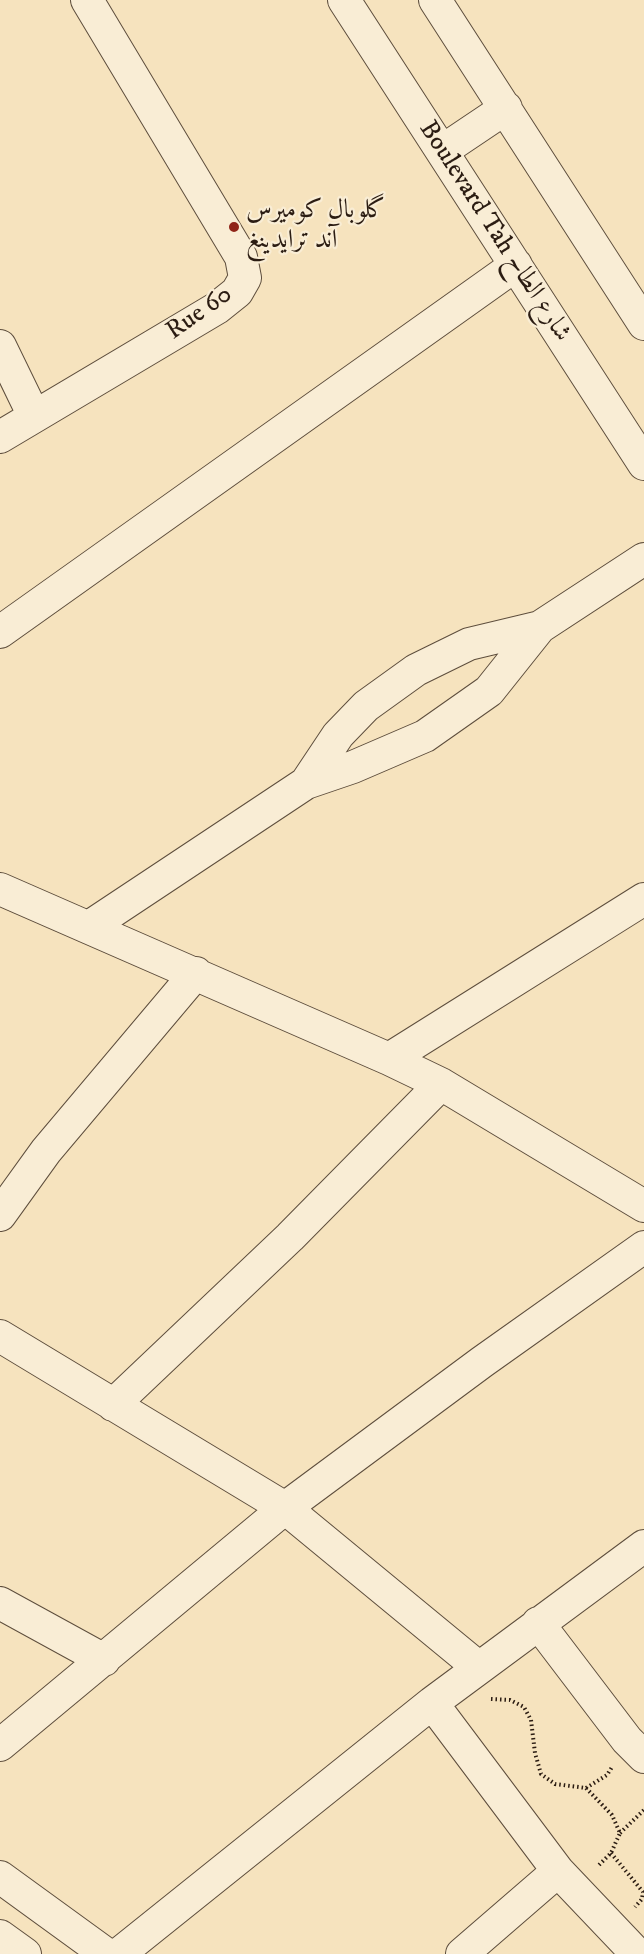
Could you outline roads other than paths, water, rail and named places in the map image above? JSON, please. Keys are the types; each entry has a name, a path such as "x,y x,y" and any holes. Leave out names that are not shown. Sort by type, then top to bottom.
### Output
{"street":[{"name":"Rue 60","path":"0,437 217,308 237,292 245,278 241,257 87,0"},
{"name":"Boulevard Tah شارع الطاح","path":"344,0 644,464"},
{"path":"435,0 644,324"},
{"path":"442,151 506,108"},
{"path":"0,632 516,265"},
{"path":"0,346 34,416"},
{"path":"89,927 306,783 353,767 425,736 489,691 540,627 644,559"},
{"path":"306,783 338,735 366,706 416,670 469,644 540,627"},
{"path":"0,889 196,973 441,1084 644,1206"},
{"path":"388,1059 644,899"},
{"path":"0,1215 46,1151 196,973"},
{"path":"113,1405 290,1237 441,1084"},
{"path":"0,1745 285,1508 482,1362 644,1248"},
{"path":"0,1336 285,1508 478,1667"},
{"path":"119,1954 478,1667 644,1546"},
{"path":"0,1604 105,1660"},
{"path":"538,1623 636,1748"},
{"path":"441,1696 567,1880 637,1954"},
{"path":"0,1877 106,1954"},
{"path":"462,1954 567,1880"},
{"path":"0,1936 25,1954"}],"place":[{"name":"گلوبال كوميرس آند ترايدينغ","path":"234,227"}]}
